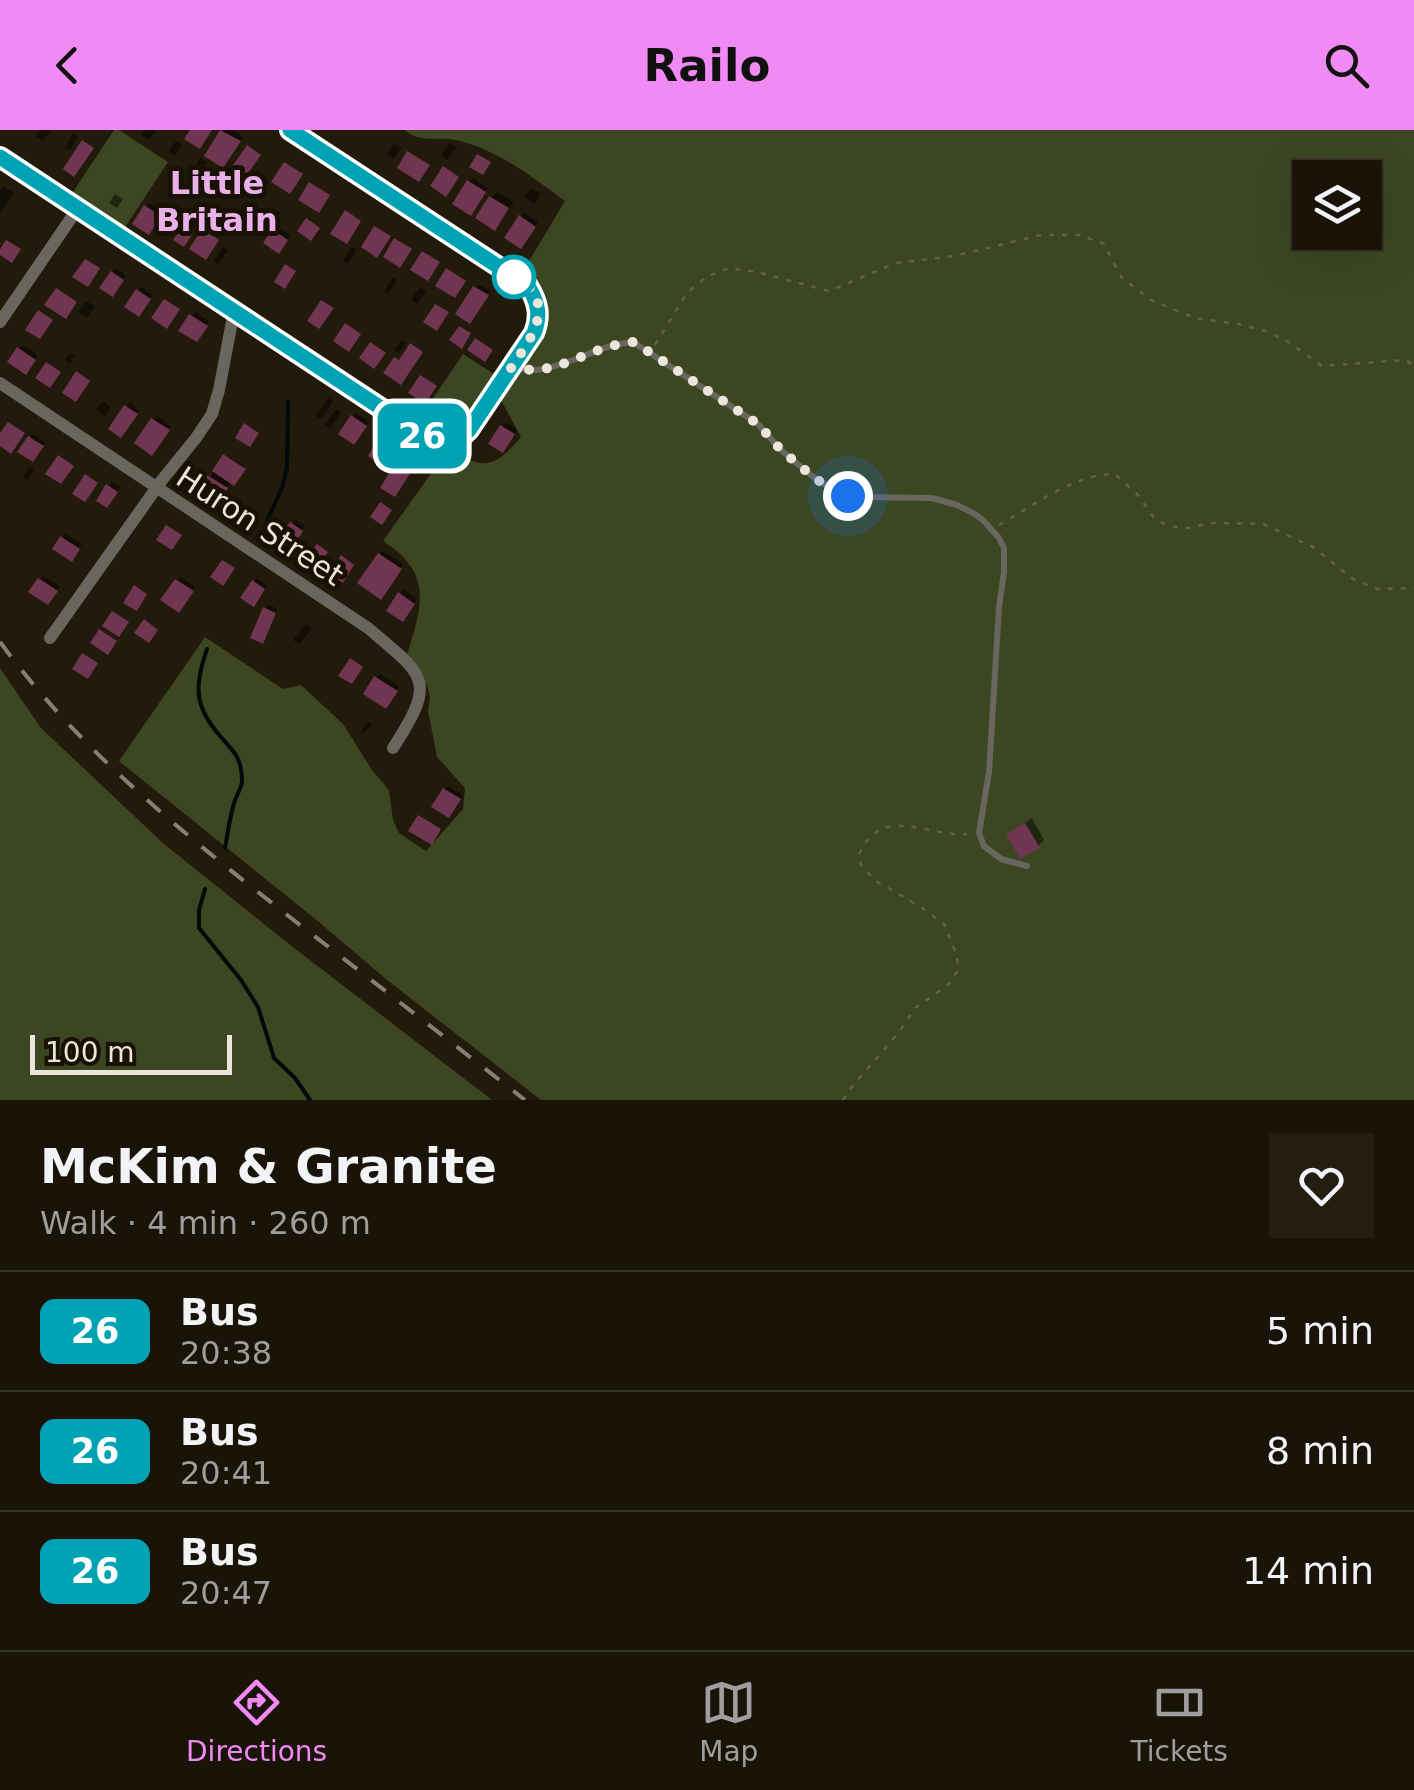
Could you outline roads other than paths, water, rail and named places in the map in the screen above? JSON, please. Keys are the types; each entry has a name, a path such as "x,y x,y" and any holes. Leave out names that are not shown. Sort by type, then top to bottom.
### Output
{"street":[{"path":"0,158 434,443 457,441 469,430 534,333 538,322 536,298 528,286 290,130"},
{"path":"0,322 78,208"},
{"path":"50,638 212,414 234,311"},
{"name":"Huron Street","path":"0,382 368,628 400,655 418,676 420,699 393,748"}],"lane":[{"path":"511,368 548,368 614,343 634,342 758,424 781,450 838,494 932,498 972,512 992,530 1004,548 1005,559 989,772 978,833 984,846 1001,859 1027,866"}],"waterway":[{"path":"267,521 287,468 288,401"},
{"path":"207,649 200,674 201,706 236,756 242,775 225,848"},
{"path":"205,889 199,928 258,1007 274,1058 310,1100"}],"railway":[{"path":"0,642 64,719 173,823 525,1100"}],"district":[{"name":"Little Britain","path":"217,202"}]}
